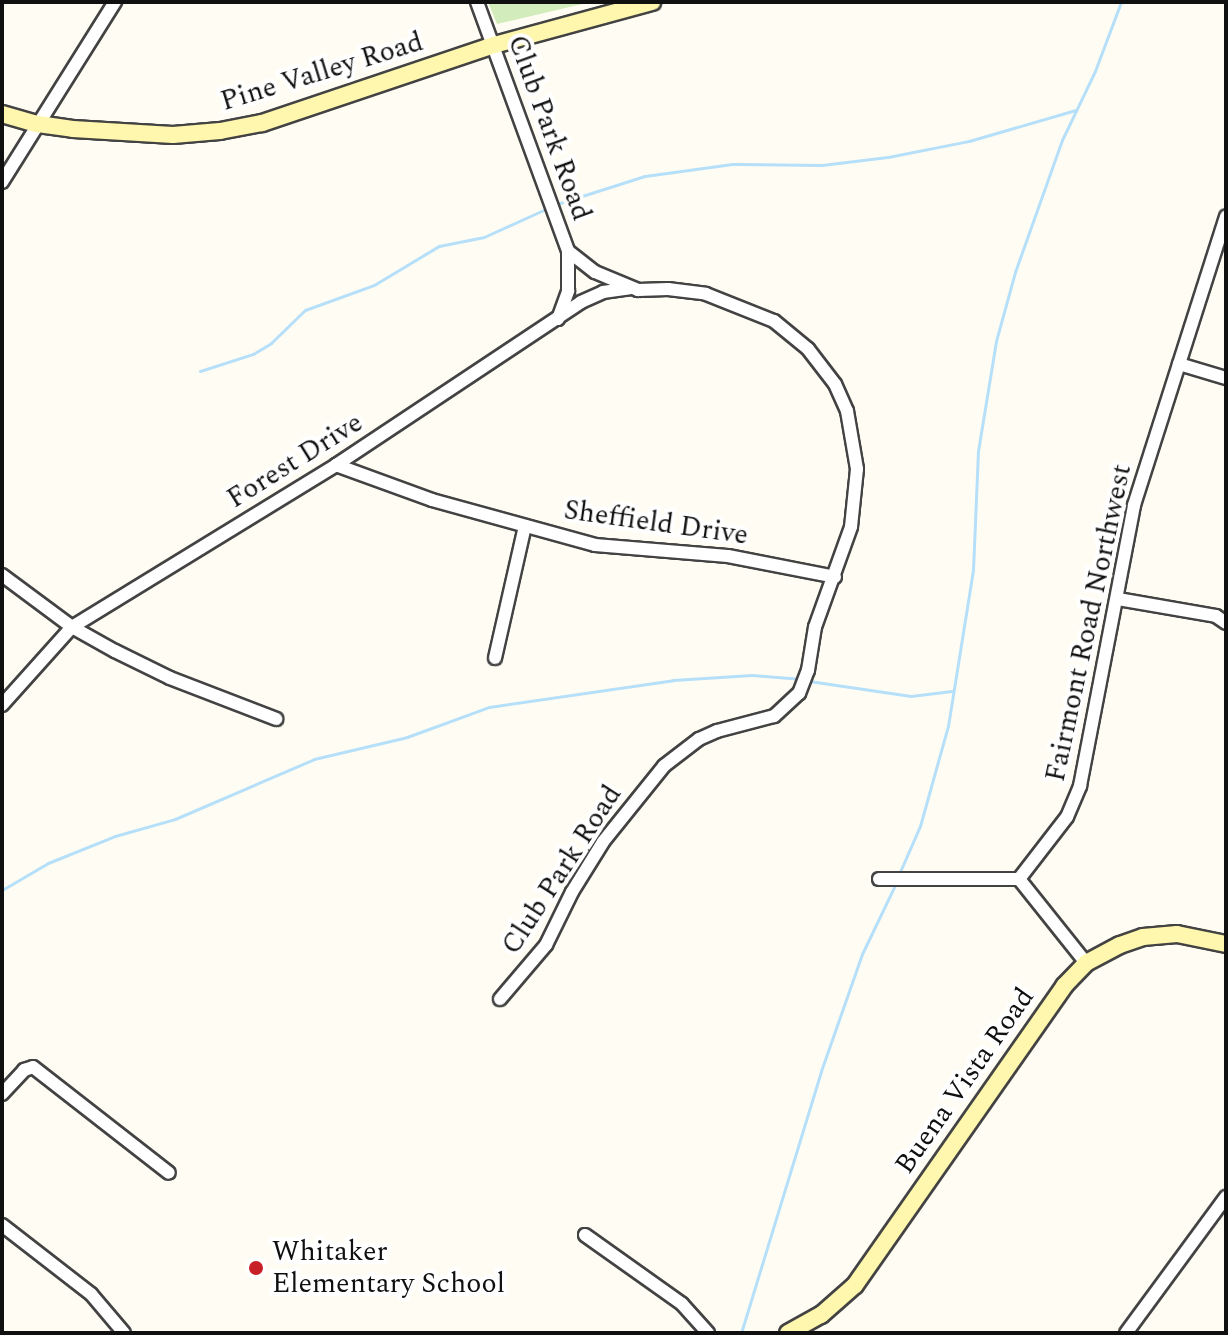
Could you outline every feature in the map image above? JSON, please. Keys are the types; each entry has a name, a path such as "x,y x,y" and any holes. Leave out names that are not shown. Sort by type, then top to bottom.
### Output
{"street":[{"path":"2,182 115,2"},
{"name":"Club Park Road","path":"477,2 568,251 595,272 634,288 687,290 766,316 808,349 830,376 847,411 857,469 855,508 835,577 815,627 804,684 790,705 774,716 699,739 664,766 584,871 546,945 500,999"},
{"name":"Pine Valley Road","path":"2,114 38,124 173,135 220,131 262,123 494,45 652,2"},
{"name":"Fairmont Road Northwest","path":"1019,879 1067,817 1080,786 1134,505 1226,216"},
{"path":"558,319 568,291 568,251"},
{"name":"Forest Drive","path":"2,705 72,627 336,465 589,297 634,288"},
{"path":"1179,364 1226,378"},
{"name":"Sheffield Drive","path":"336,465 432,500 595,545 728,556 835,577"},
{"path":"495,658 525,526"},
{"path":"2,575 72,627 170,678 276,719"},
{"path":"1118,599 1216,616 1226,623"},
{"path":"879,879 1019,879 1086,963"},
{"name":"Buena Vista Road","path":"788,1333 821,1315 855,1285 1056,996 1086,963 1120,945 1153,936 1177,934 1226,944"},
{"path":"2,1094 24,1070 33,1067 169,1173"},
{"path":"1126,1333 1226,1197"},
{"path":"2,1225 91,1294 124,1333"},
{"path":"585,1235 682,1304 708,1333"}],"green space":[{"path":"488,2 591,2 497,24"}],"waterway":[{"path":"899,874 920,826 948,726 973,570 978,451 996,341 1015,272 1062,140 1095,71 1121,2"},
{"path":"557,204 645,176 732,164 822,165 888,157 969,141 1076,110"},
{"path":"200,371 253,354 271,343 305,310 374,285 439,246 484,237 550,207"},
{"path":"2,890 48,863 115,836 175,819 314,759 407,737 489,707 673,680 752,675 802,679"},
{"path":"809,681 911,696 952,691"},
{"path":"741,1333 821,1071 862,954 895,885"}],"place":[{"name":"Whitaker Elementary School","path":"256,1268"}]}
